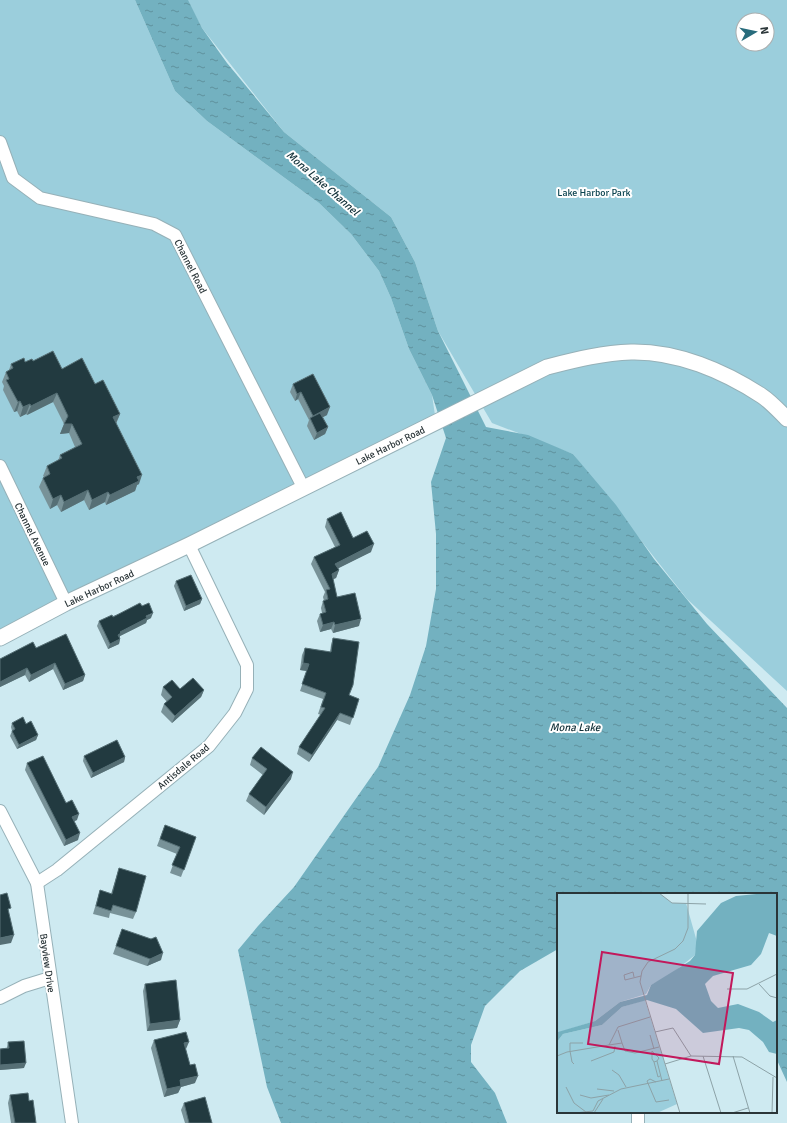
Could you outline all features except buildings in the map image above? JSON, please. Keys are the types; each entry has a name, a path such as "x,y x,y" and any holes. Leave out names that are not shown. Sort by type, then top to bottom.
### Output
{"street":[{"name":"Channel Road","path":"0,142 14,178 40,198 154,224 175,235 303,487"},
{"name":"Lake Harbor Road","path":"0,638 66,603 189,545 547,367 584,357 632,352 678,357 719,371 764,397 787,419"},
{"name":"Channel Avenue","path":"0,466 66,603"},
{"name":"Antisdale Road","path":"37,883 57,870 209,746 235,713 247,690 247,665 189,545"},
{"name":"Bayview Drive","path":"0,811 37,883 72,1123"},
{"path":"0,998 24,986 50,978"}],"green space":[{"path":"0,0 135,0 175,91 207,121 319,203 351,234 379,271 391,298 409,349 432,395 436,422 0,636"},
{"name":"Lake Harbor Park","path":"187,0 787,0 787,691 687,599 573,454 492,423 438,331 415,262 391,217 284,132 202,28"}],"water":[{"name":"Mona Lake","path":"135,0 188,0 202,28 227,63 284,132 391,217 415,262 438,331 486,427 528,435 573,454 616,505 654,559 707,624 787,708 787,1082 777,1060 777,893 557,893 557,950 520,971 485,1006 471,1045 471,1062 495,1093 507,1123 281,1123 267,1087 238,950 294,887 378,767 410,695 426,646 436,589 436,534 431,482 446,438 432,395 409,349 391,298 379,271 351,234 319,203 207,121 175,91"}],"water label":[{"name":"Mona Lake Channel","path":"323,183"}]}
